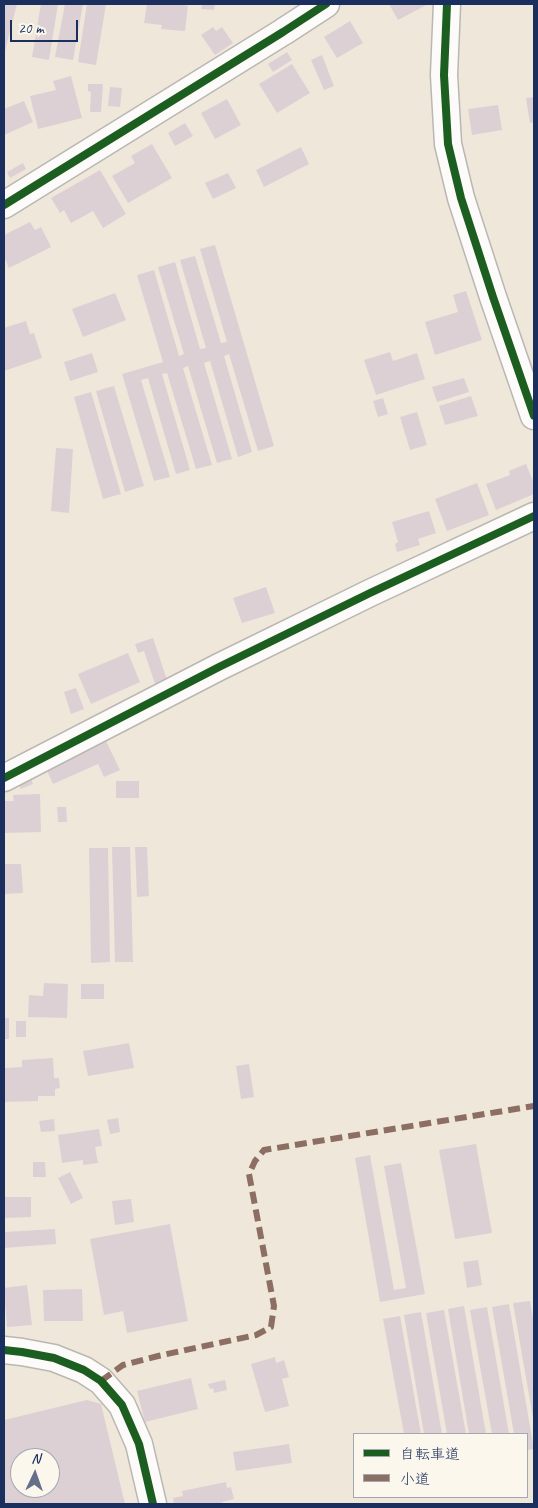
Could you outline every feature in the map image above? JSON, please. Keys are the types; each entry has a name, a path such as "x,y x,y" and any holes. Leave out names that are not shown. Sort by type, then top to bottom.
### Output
{"street":[{"path":"4,205 326,4"},
{"path":"447,4 444,74 448,144 462,198 534,416"},
{"path":"4,778 219,667 534,516"},
{"path":"4,1350 54,1358 84,1370 101,1381 122,1405 139,1444 153,1504"}],"building":[{"path":"4,4 17,4 4,55"},
{"path":"41,4 58,4 49,60 32,57"},
{"path":"65,4 83,4 73,60 55,57"},
{"path":"87,4 106,4 96,65 78,62"},
{"path":"147,4 184,4 188,6 185,31 161,29 162,25 144,23"},
{"path":"202,4 215,4 214,10 201,9"},
{"path":"389,4 428,4 398,20"},
{"path":"350,21 363,43 337,58 324,37"},
{"path":"213,27 216,31 222,27 233,43 215,55 201,35"},
{"path":"287,52 292,60 273,72 268,64"},
{"path":"322,55 334,86 324,90 311,60"},
{"path":"292,64 310,93 277,113 259,84"},
{"path":"71,76 82,118 38,129 30,96 56,90 53,81"},
{"path":"88,84 103,84 101,112 90,112 91,92 88,91"},
{"path":"110,87 122,88 120,107 108,106"},
{"path":"534,97 534,122 530,123 526,98"},
{"path":"227,99 241,125 215,139 201,113"},
{"path":"24,101 33,122 4,135 4,109"},
{"path":"498,105 502,130 472,135 468,109"},
{"path":"185,123 193,136 175,146 168,133"},
{"path":"152,144 172,178 128,203 112,176 135,163 131,156"},
{"path":"301,147 309,164 264,187 256,170"},
{"path":"23,163 26,169 10,178 7,172"},
{"path":"100,170 126,214 103,228 93,211 71,223 64,210 60,213 51,198"},
{"path":"228,173 236,188 213,199 205,183"},
{"path":"30,222 35,230 41,227 51,247 9,268 4,257 4,235"},
{"path":"215,245 274,446 258,451 229,354 224,356 252,452 238,457 210,361 204,363 232,459 217,463 188,366 183,368 212,465 196,469 167,373 162,374 190,470 176,474 148,378 141,380 170,477 154,481 122,374 163,362 137,275 154,270 179,356 184,354 158,267 175,262 200,349 206,348 180,260 195,256 221,343 227,342 200,249"},
{"path":"466,291 482,340 435,355 425,322 458,312 453,295"},
{"path":"115,293 126,320 83,337 72,309"},
{"path":"26,321 30,334 34,333 42,358 4,371 4,328"},
{"path":"390,352 393,361 417,353 425,379 376,395 364,360"},
{"path":"92,353 98,372 70,381 64,362"},
{"path":"464,378 469,392 437,402 432,387"},
{"path":"114,386 144,486 125,492 96,391"},
{"path":"91,392 121,494 103,499 74,397"},
{"path":"471,396 478,416 445,425 439,406"},
{"path":"383,398 388,414 378,417 373,401"},
{"path":"417,412 427,445 410,450 400,417"},
{"path":"56,448 73,449 69,513 51,511"},
{"path":"526,464 534,484 534,494 496,510 486,484 510,475 509,471"},
{"path":"477,483 489,515 447,531 435,499"},
{"path":"429,511 436,533 418,539 420,545 397,552 395,544 398,542 392,522"},
{"path":"266,587 275,613 242,623 233,598"},
{"path":"153,638 168,683 156,687 144,651 138,653 135,644"},
{"path":"128,653 140,682 91,704 78,674"},
{"path":"76,688 84,709 71,714 64,692"},
{"path":"104,737 120,770 104,777 98,764 53,784 44,764"},
{"path":"29,774 33,784 21,789 16,779"},
{"path":"116,781 139,781 139,798 116,798"},
{"path":"40,794 41,832 4,833 4,801 14,801 13,795"},
{"path":"57,807 66,807 67,822 58,822"},
{"path":"112,847 130,847 133,962 115,962"},
{"path":"135,847 147,847 149,896 137,897"},
{"path":"89,848 108,848 110,962 91,963"},
{"path":"4,864 21,864 23,893 4,894"},
{"path":"44,983 68,984 67,1018 28,1017 29,995 43,996"},
{"path":"81,984 104,984 104,999 81,999"},
{"path":"4,1018 9,1018 9,1039 4,1039"},
{"path":"16,1021 26,1021 26,1037 16,1037"},
{"path":"129,1043 134,1068 88,1076 83,1051"},
{"path":"53,1058 54,1078 59,1078 60,1088 55,1089 55,1096 38,1096 38,1101 4,1102 4,1068 22,1067 22,1060"},
{"path":"249,1064 254,1097 241,1099 236,1066"},
{"path":"118,1118 120,1132 110,1134 107,1120"},
{"path":"54,1119 55,1131 41,1132 39,1121"},
{"path":"99,1129 102,1146 95,1147 98,1163 83,1165 83,1160 62,1163 58,1135"},
{"path":"476,1144 492,1233 455,1239 439,1150"},
{"path":"370,1155 394,1290 406,1288 384,1166 401,1163 425,1294 380,1302 355,1158"},
{"path":"33,1162 45,1162 46,1177 33,1177"},
{"path":"70,1172 83,1198 71,1204 58,1178"},
{"path":"4,1197 31,1197 31,1217 4,1218"},
{"path":"131,1199 134,1222 115,1225 112,1201"},
{"path":"170,1224 188,1321 127,1333 123,1311 104,1315 90,1239"},
{"path":"55,1229 56,1244 4,1248 4,1232"},
{"path":"478,1260 482,1285 467,1288 463,1262"},
{"path":"27,1285 32,1325 7,1327 4,1288"},
{"path":"82,1289 83,1321 44,1321 43,1290"},
{"path":"530,1301 534,1324 533,1418 513,1303"},
{"path":"509,1304 534,1449 528,1450 528,1433 514,1433 492,1307"},
{"path":"464,1306 486,1433 469,1433 448,1309"},
{"path":"487,1307 509,1433 492,1433 470,1310"},
{"path":"444,1310 466,1433 447,1433 426,1313"},
{"path":"421,1312 442,1433 424,1433 404,1315"},
{"path":"400,1316 421,1433 404,1433 383,1319"},
{"path":"275,1357 276,1363 284,1360 289,1377 282,1379 289,1406 265,1412 251,1364"},
{"path":"191,1378 198,1409 145,1422 137,1391"},
{"path":"225,1380 227,1390 214,1393 213,1388 210,1389 208,1384"},
{"path":"87,1400 101,1404 125,1504 4,1504 4,1420"},
{"path":"289,1444 292,1463 236,1471 233,1452"},
{"path":"226,1482 227,1488 231,1487 234,1499 222,1502 222,1504 174,1504 173,1498 183,1496 182,1491"}],"marked path":[{"path":"101,1381 123,1365 256,1335 271,1327 274,1306 249,1174 255,1161 264,1150 534,1106"}],"cycle path":[{"path":"4,205 326,4"},
{"path":"447,4 444,75 448,144 461,198 534,416"},
{"path":"4,778 219,667 534,516"},
{"path":"4,1350 54,1358 84,1370 101,1381 122,1405 139,1444 153,1504"}]}
